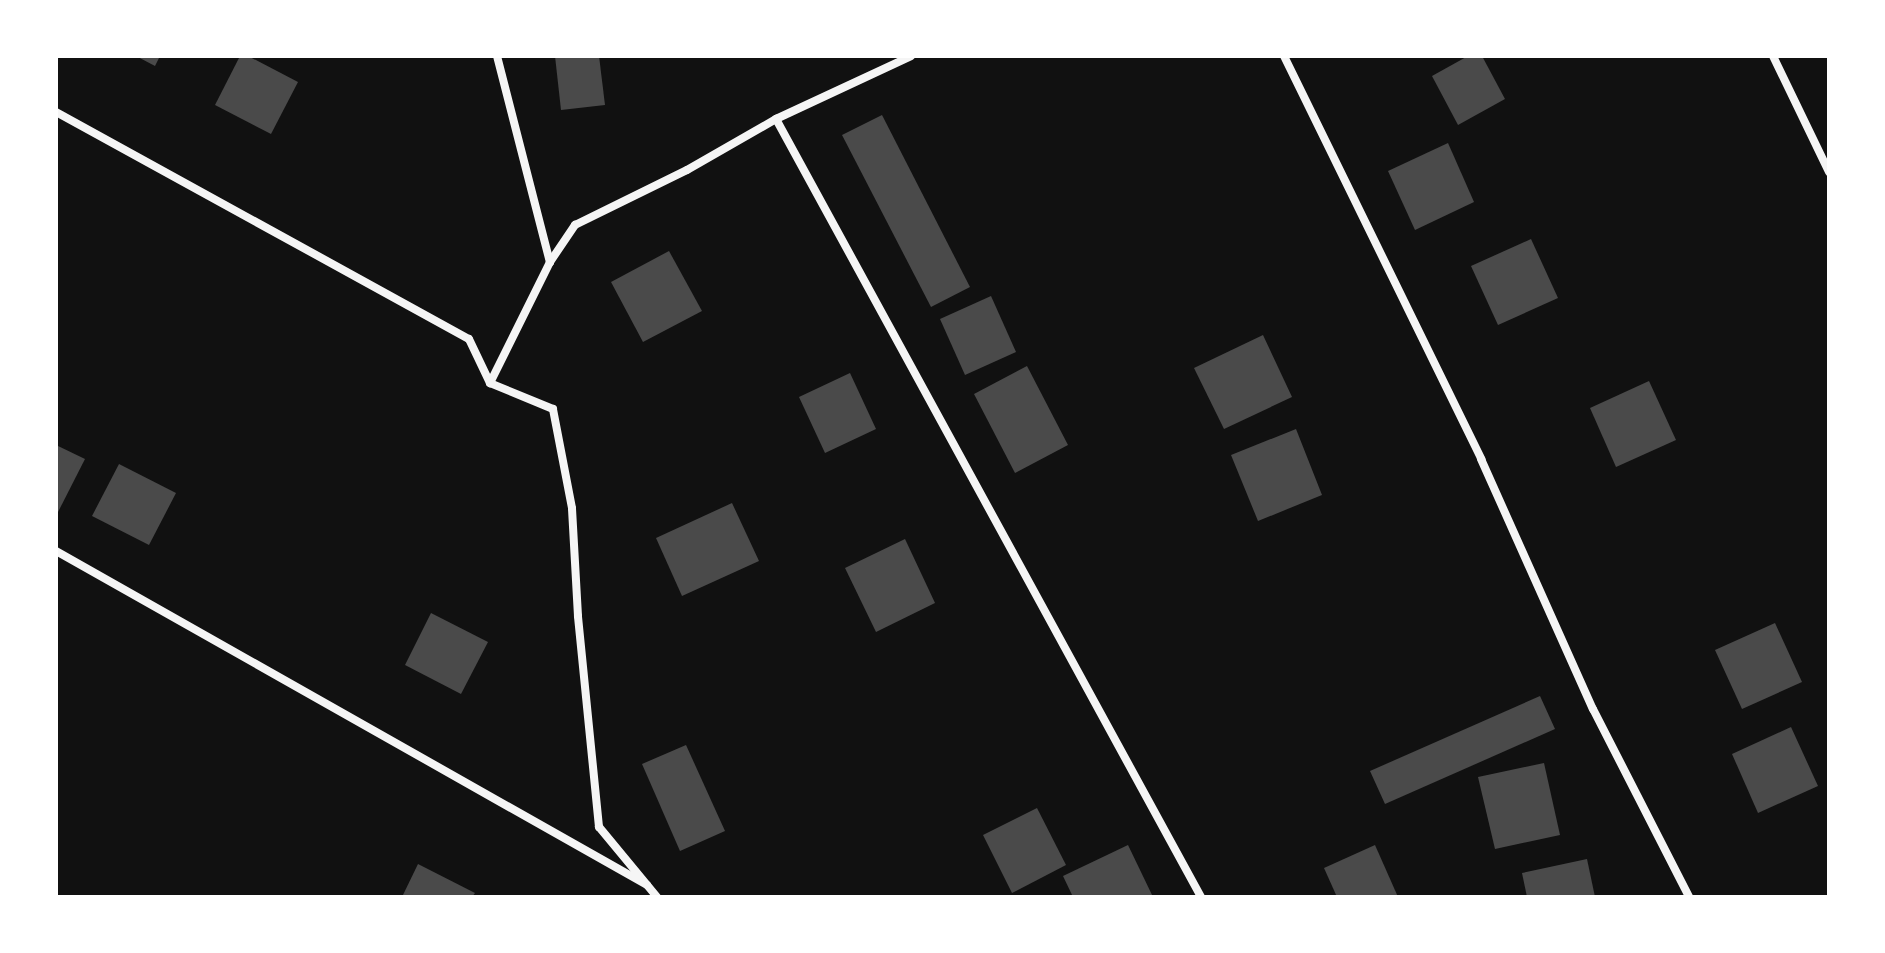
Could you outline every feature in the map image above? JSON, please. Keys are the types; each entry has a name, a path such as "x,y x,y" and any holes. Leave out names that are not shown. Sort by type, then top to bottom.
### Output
{"street":[{"path":"497,56 550,262"},
{"path":"490,383 550,262 575,225 687,170 776,119 911,56"},
{"path":"1284,56 1481,459 1593,709 1689,897"},
{"path":"1773,56 1829,172"},
{"path":"56,112 469,339 490,383 553,409 572,508 578,616 599,827 657,895"},
{"path":"776,119 1201,897"},
{"path":"56,551 657,895"}],"building":[{"path":"136,56 160,56 155,66"},
{"path":"240,56 248,56 298,82 271,134 215,105"},
{"path":"555,56 599,56 605,105 561,110"},
{"path":"1468,56 1482,56 1505,99 1458,125 1432,76"},
{"path":"882,115 970,287 931,307 842,135"},
{"path":"1448,143 1474,202 1415,230 1388,171"},
{"path":"1531,239 1558,298 1498,325 1471,266"},
{"path":"669,251 702,311 643,342 611,282"},
{"path":"991,296 1016,352 965,375 940,319"},
{"path":"1263,335 1292,397 1224,429 1194,368"},
{"path":"1027,366 1068,445 1015,473 974,394"},
{"path":"850,373 876,429 825,453 799,397"},
{"path":"1649,381 1676,440 1616,467 1590,408"},
{"path":"1296,429 1322,495 1258,521 1231,455"},
{"path":"56,445 85,459 56,516"},
{"path":"119,464 176,493 149,545 92,516"},
{"path":"732,503 759,561 682,596 656,538"},
{"path":"905,539 935,603 876,632 845,568"},
{"path":"431,613 488,642 461,694 405,665"},
{"path":"1775,623 1802,682 1742,709 1715,650"},
{"path":"1540,696 1555,729 1385,804 1370,771"},
{"path":"1791,727 1818,786 1758,813 1732,754"},
{"path":"686,745 725,831 680,851 642,764"},
{"path":"1544,763 1560,835 1495,849 1478,777"},
{"path":"1037,808 1066,865 1012,893 983,835"},
{"path":"1128,845 1153,897 1073,897 1063,876"},
{"path":"1375,845 1398,897 1337,897 1324,868"},
{"path":"1587,859 1595,897 1527,897 1522,873"},
{"path":"418,864 475,893 472,897 402,897"}]}
